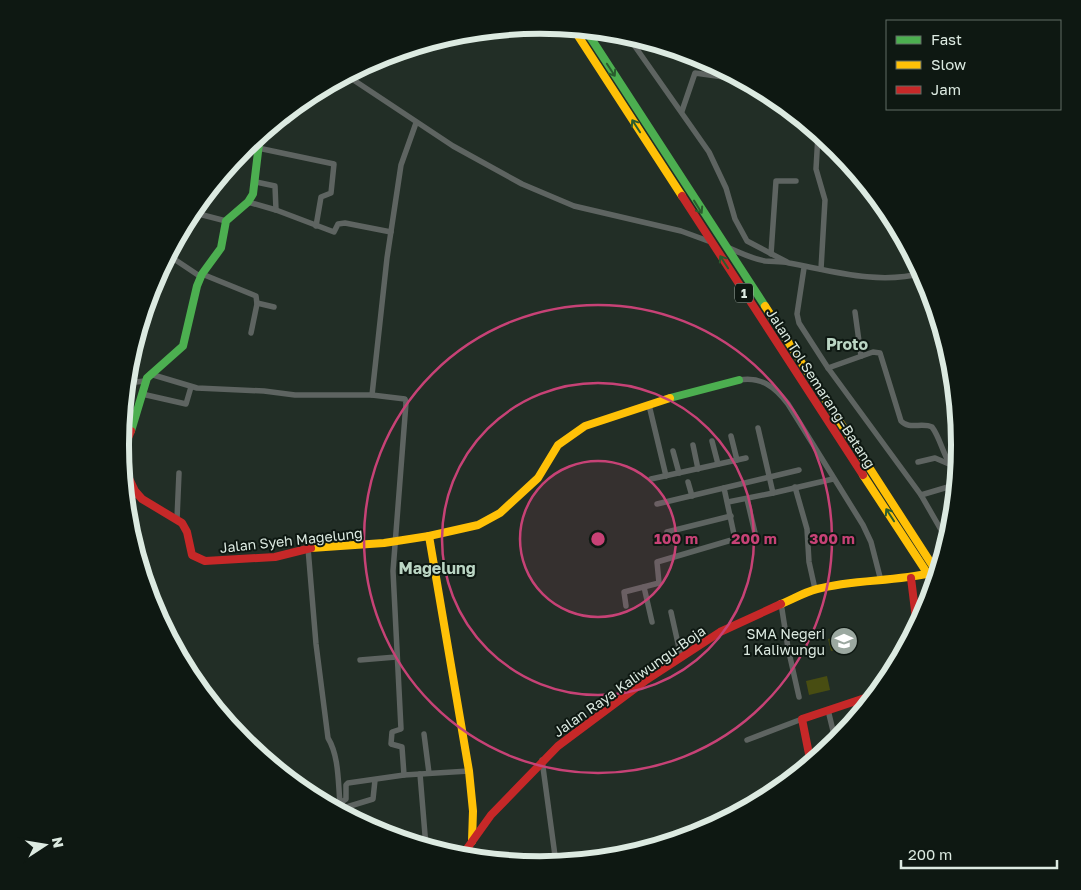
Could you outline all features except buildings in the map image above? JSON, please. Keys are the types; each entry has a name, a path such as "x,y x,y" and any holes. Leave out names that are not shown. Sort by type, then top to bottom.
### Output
{"main road":[{"name":"Jalan Tol Semarang–Batang","path":"578,36 920,554 933,568"},
{"name":"Jalan Tol Semarang–Batang","path":"589,37 920,554 931,575"},
{"path":"226,221 235,211 248,202 253,194 256,182 258,148"},
{"name":"Jalan Syeh Magelung","path":"129,432 136,416 145,381 150,374 183,346 202,275 221,248 226,221"},
{"name":"Jalan Syeh Magelung","path":"131,480 139,495 177,520 186,529 192,555 202,561 275,557 308,548 396,541 429,536 478,525 500,513 538,478 558,445 583,428 599,420 740,380"},
{"path":"429,536 469,771 473,811 472,841"},
{"name":"Jalan Raya Kaliwungu-Boja","path":"466,849 491,815 542,760 621,699 720,632 781,603 815,590 846,583 910,578 931,573"},
{"path":"910,578 915,613"},
{"path":"809,756 802,719 865,698"}],"street":[{"path":"635,45 709,152 726,188 735,219 747,241 788,263 804,268 882,278 914,274"},
{"path":"682,111 695,72 723,76"},
{"path":"353,79 370,89 416,123 508,178 574,206 685,233 764,261 788,263"},
{"path":"372,395 391,232 401,165 416,123"},
{"path":"818,142 816,172 825,200 821,269"},
{"path":"258,148 334,164 331,192 321,197 316,226"},
{"path":"771,254 776,181 796,181"},
{"path":"256,182 275,186 276,210"},
{"path":"248,202 276,210 335,232 338,224 345,223 391,232"},
{"path":"201,214 226,221"},
{"path":"174,259 202,275 257,296 251,333"},
{"path":"804,268 797,319 828,368 921,495 942,532"},
{"path":"257,303 274,307"},
{"path":"855,312 861,356"},
{"path":"828,368 873,352 880,354 901,421 910,426 921,424 932,427 938,434 949,464"},
{"path":"150,374 190,387 264,391 295,395 372,395 401,398 406,403 392,571 400,729 392,732 391,744 402,748 404,775"},
{"path":"740,380 761,380 776,389 788,404 865,529 881,581"},
{"path":"134,382 145,381"},
{"path":"142,394 186,404 190,387"},
{"path":"649,405 666,476"},
{"path":"130,415 136,416"},
{"path":"758,428 773,493"},
{"path":"731,436 737,460"},
{"path":"712,440 718,464"},
{"path":"693,445 698,469"},
{"path":"673,451 678,473"},
{"path":"651,479 746,458"},
{"path":"918,462 935,458 949,464"},
{"path":"657,504 800,470"},
{"path":"177,520 179,473"},
{"path":"728,502 833,479"},
{"path":"688,482 692,496"},
{"path":"796,487 807,529 815,590"},
{"path":"921,495 948,487"},
{"path":"626,606 624,592 659,583 657,562 735,539 724,488"},
{"path":"133,495 139,495"},
{"path":"747,499 755,533"},
{"path":"667,532 731,516"},
{"path":"308,548 316,644 328,738 333,745 336,760 340,804"},
{"path":"644,587 652,622"},
{"path":"781,603 788,648 800,697"},
{"path":"671,612 681,657"},
{"path":"360,660 396,657"},
{"path":"855,701 856,708"},
{"path":"828,710 834,733"},
{"path":"747,740 802,719"},
{"path":"424,734 429,773"},
{"path":"542,760 555,855"},
{"path":"342,805 346,799 347,784 404,775 469,771"},
{"path":"420,774 425,839"},
{"path":"345,807 373,799 375,780"}],"green space":[{"path":"849,634 852,646 831,651 828,639"},
{"path":"827,676 830,690 809,695 806,681"}],"traffic: fast":[{"path":"590,37 765,306"},
{"path":"131,431 147,378 183,346 197,286 202,274 221,248 226,221 248,202 253,194 259,146"},
{"path":"670,398 739,380"}],"traffic: slow":[{"path":"578,36 682,196"},
{"path":"765,306 933,567"},
{"path":"429,536 478,525 500,513 538,478 558,445 585,426 670,398"},
{"path":"863,475 930,577"},
{"path":"311,548 384,543 429,536 469,771 473,811 472,841"},
{"path":"781,604 808,592 831,586 931,573"}],"traffic: jam":[{"path":"682,196 863,475"},
{"path":"129,435 131,431"},
{"path":"131,483 142,499 182,523 187,532 192,555 205,561 275,557 311,548"},
{"path":"911,578 915,613"},
{"path":"467,849 491,815 558,746 645,681 720,632 781,604"},
{"path":"809,756 802,719 864,698"}],"place":[{"name":"SMA Negeri 1 Kaliwungu","path":"844,641"}],"district":[{"name":"Proto","path":"847,344"},
{"name":"Magelung","path":"437,568"}]}
